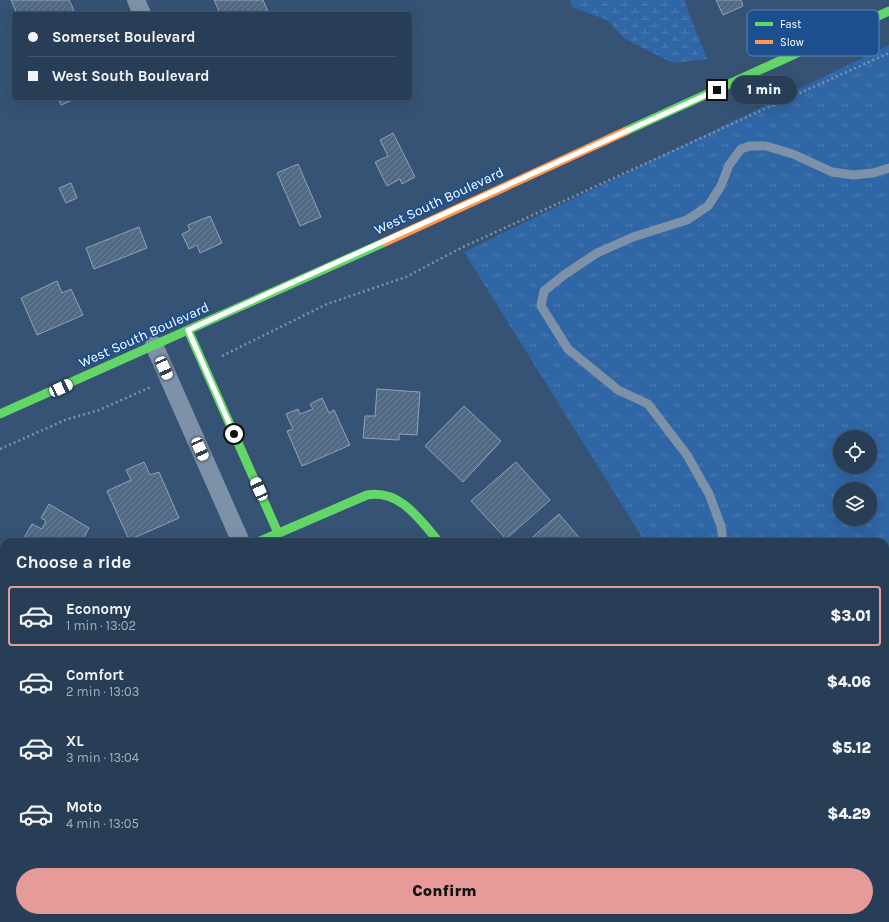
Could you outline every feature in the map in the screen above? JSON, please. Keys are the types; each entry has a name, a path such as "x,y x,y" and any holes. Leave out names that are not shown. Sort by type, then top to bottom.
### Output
{"main road":[{"name":"West South Boulevard","path":"879,16 889,11"},
{"name":"West South Boulevard","path":"0,414 790,56"},
{"path":"188,330 278,533"},
{"path":"267,538 367,495 380,494 392,497 409,507 436,538"}],"street":[{"path":"136,0 141,12"},
{"path":"154,345 239,538"}],"lane":[{"path":"722,538 721,526 709,494 688,455 648,404 618,390 568,349 541,306 544,292 564,274 596,253 633,237 687,220 708,206 721,186 729,165 741,149 750,146 766,146 793,154 832,172 853,175 873,173 889,168"}],"path":[{"path":"223,355 328,304 406,277 463,247 889,53"},
{"path":"0,449 65,420 99,410 148,388"}],"green space":[{"path":"570,0 684,0 707,59 673,63 625,39 607,20 572,7"},
{"path":"889,45 889,538 643,538 464,252 866,56 879,56 879,50"}],"building":[{"path":"11,0 69,0 74,10 70,12 16,12"},
{"path":"214,0 263,0 268,12 217,12 219,11"},
{"path":"716,0 741,0 743,6 723,15"},
{"path":"59,100 72,100 61,105"},
{"path":"393,133 415,177 402,184 400,179 387,186 375,162 388,156 380,140"},
{"path":"298,164 321,217 300,226 277,173"},
{"path":"71,183 77,198 66,203 59,188"},
{"path":"210,216 222,243 200,253 197,245 189,249 182,234 190,230 188,225"},
{"path":"139,227 147,248 94,269 86,248"},
{"path":"57,281 62,293 71,289 83,315 37,335 21,298"},
{"path":"377,389 420,392 417,435 399,434 399,440 363,438 365,416 375,416"},
{"path":"322,398 329,413 334,410 350,445 302,466 287,431 293,429 286,414 298,409 300,414 313,409 310,404"},
{"path":"464,406 501,441 463,482 425,446"},
{"path":"144,462 150,475 159,472 179,518 134,538 128,538 107,491 131,480 126,470"},
{"path":"516,462 550,500 507,538 505,538 471,501"},
{"path":"49,504 89,528 84,538 24,538 32,524 42,529 46,521 41,518"},
{"path":"559,514 580,538 532,538"}],"traffic: fast":[{"path":"879,16 889,11"},
{"path":"626,131 790,56"},
{"path":"0,414 385,242"},
{"path":"188,330 278,533"},
{"path":"267,538 367,495 379,494 399,501 417,516 436,538"}],"traffic: slow":[{"path":"385,242 626,131"}],"route":[{"path":"234,434 188,330 293,284 717,90"}]}
